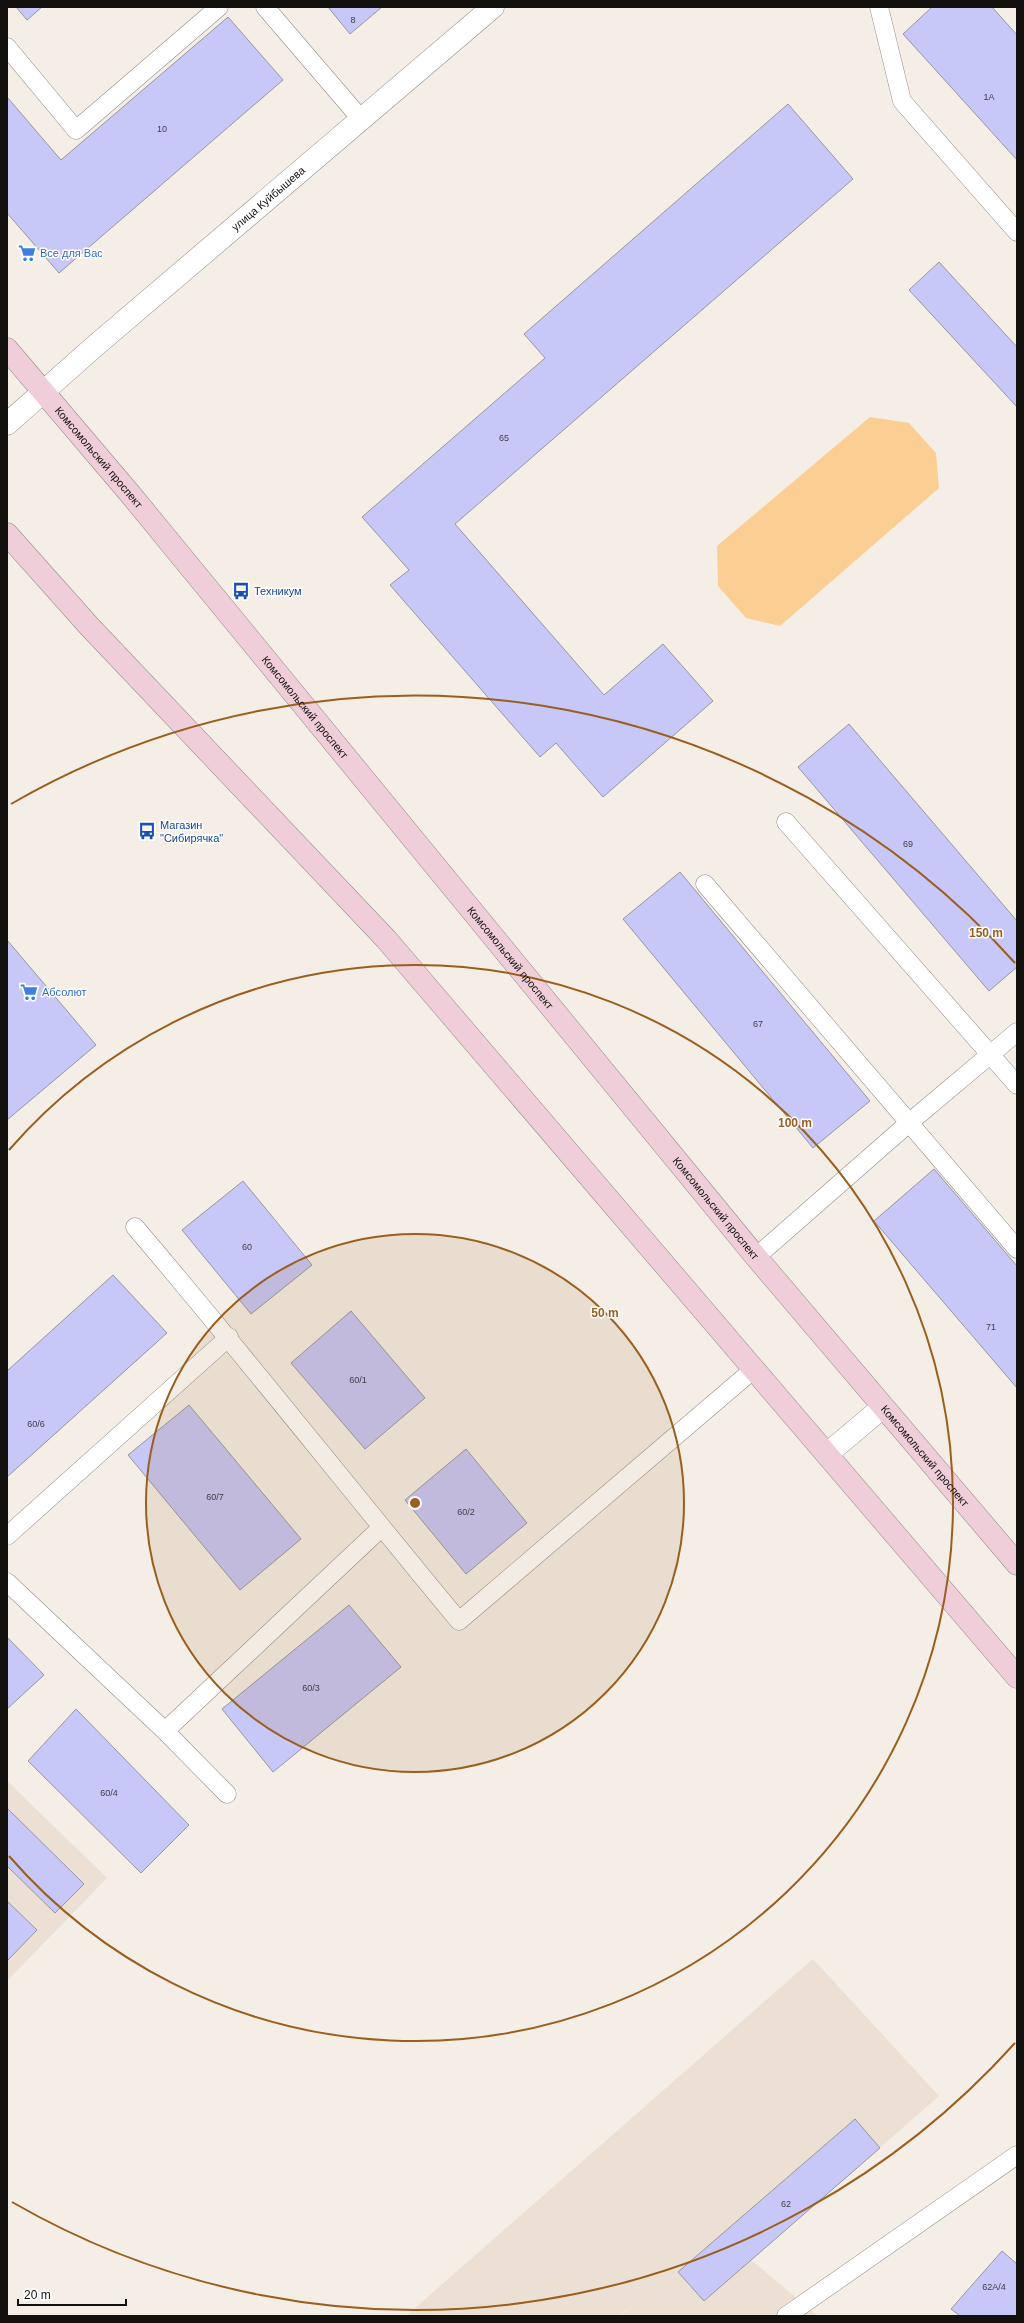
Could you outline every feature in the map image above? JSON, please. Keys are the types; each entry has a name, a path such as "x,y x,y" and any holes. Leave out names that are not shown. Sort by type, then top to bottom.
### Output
{"main road":[{"name":"Комсомольский проспект","path":"7,349 44,391 756,1257 1017,1564"},
{"path":"7,534 90,626 386,939 828,1454 1017,1677"}],"street":[{"name":"улица Куйбышева","path":"7,424 493,7"},
{"path":"828,1454 883,1407"}],"lane":[{"path":"7,48 76,130 219,7"},
{"path":"265,7 361,119"},
{"path":"879,7 902,101 1017,232"},
{"path":"786,822 1017,1085"},
{"path":"705,884 1017,1249"},
{"path":"756,1257 910,1122 1017,1032"},
{"path":"135,1227 229,1337 381,1528 459,1621 754,1369"},
{"path":"7,1536 229,1337"},
{"path":"165,1731 381,1528"},
{"path":"7,1582 165,1731 227,1794"},
{"path":"786,2316 1017,2155"}],"shaded area":[{"path":"870,417 909,423 936,453 939,488 780,626 746,618 718,586 717,546"},
{"path":"7,1781 107,1878 7,1981"},
{"path":"813,1959 939,2096 751,2260 818,2316 619,2316 638,2302 618,2316 406,2316"}],"building":[{"path":"16,7 42,7 27,20"},
{"path":"328,7 382,7 350,34"},
{"path":"932,7 992,7 1017,35 1017,160 903,34"},
{"path":"228,17 283,80 59,273 7,213 7,97 61,160"},
{"path":"788,104 853,179 455,524 604,695 663,644 713,701 603,797 556,743 540,757 390,585 409,570 362,517 545,358 524,334"},
{"path":"939,262 1017,347 1017,407 909,290"},
{"path":"849,724 1017,921 1017,967 989,991 798,767"},
{"path":"680,872 870,1101 813,1148 623,919"},
{"name":"Абсолют","path":"7,940 96,1045 7,1120"},
{"path":"934,1169 1017,1266 1017,1388 874,1221"},
{"path":"243,1181 312,1265 251,1314 182,1230"},
{"path":"113,1275 167,1333 7,1477 7,1371"},
{"path":"351,1311 425,1398 365,1449 291,1363"},
{"path":"189,1405 301,1539 240,1590 128,1455"},
{"path":"466,1449 527,1523 466,1574 405,1500"},
{"path":"349,1605 401,1667 273,1772 222,1709"},
{"path":"7,1637 44,1675 7,1709"},
{"path":"76,1709 189,1825 141,1873 28,1761"},
{"path":"7,1808 84,1884 55,1913 7,1866"},
{"path":"7,1901 37,1930 8,1960 7,1959"},
{"path":"855,2119 880,2148 704,2301 678,2272"},
{"path":"1002,2251 1017,2264 1017,2316 960,2316 951,2309"}],"place":[{"name":"Все для Вас","path":"27,253"},
{"name":"Техникум","path":"241,591"},
{"name":"Магазин \"Сибирячка\"","path":"147,831"},
{"name":"Абсолют","path":"29,992"}]}
